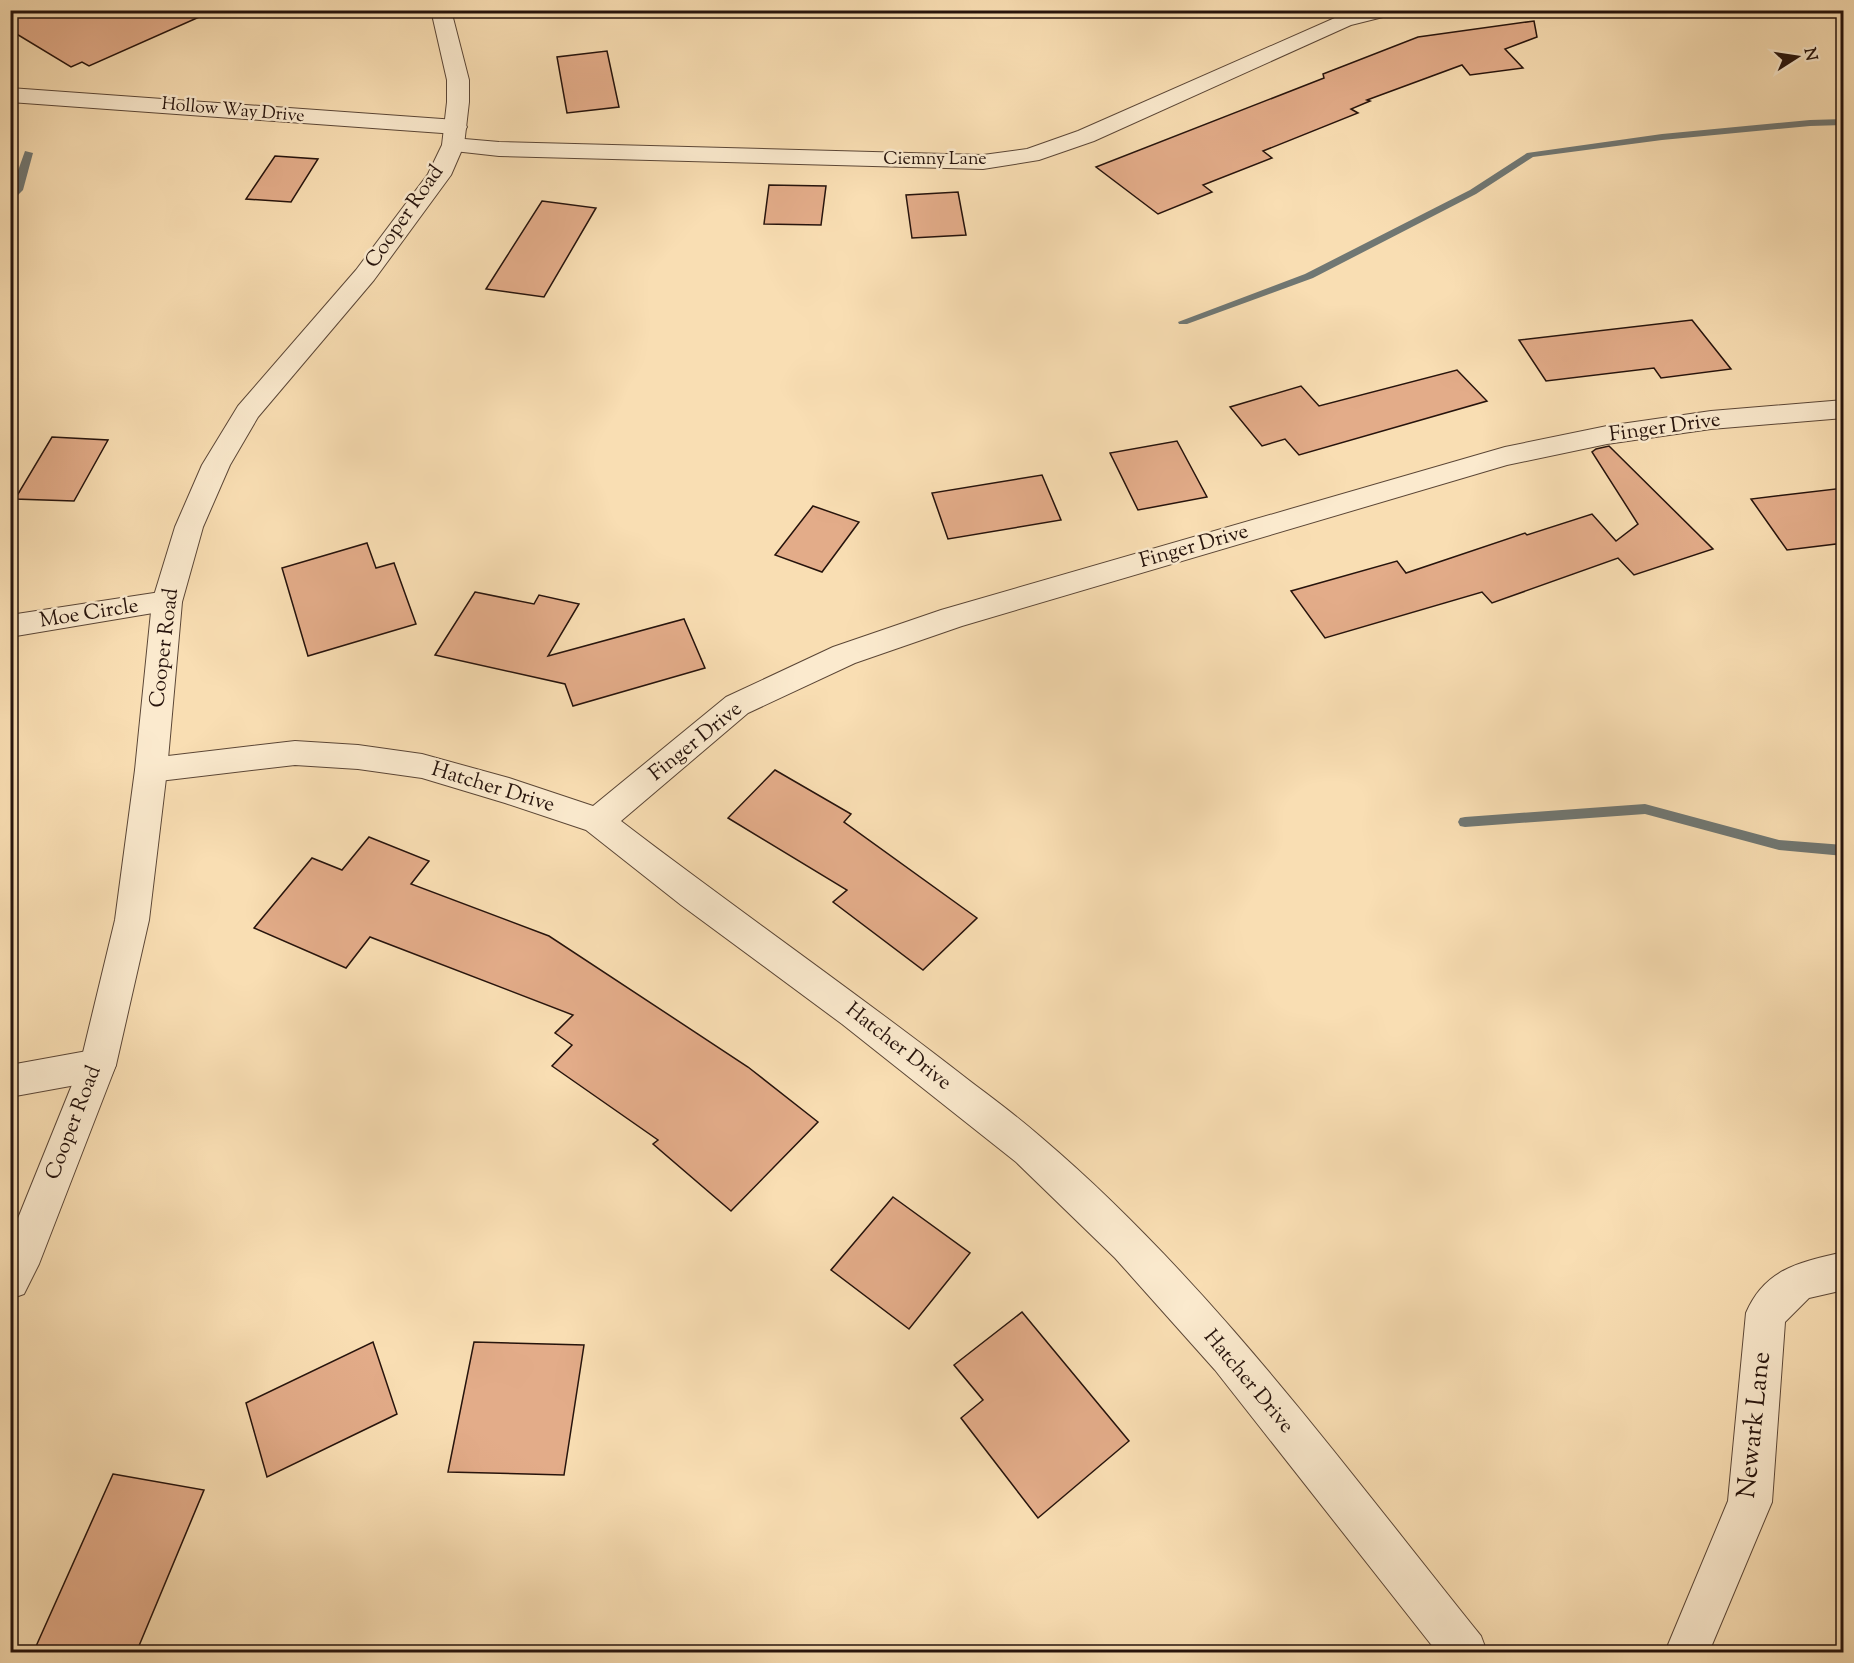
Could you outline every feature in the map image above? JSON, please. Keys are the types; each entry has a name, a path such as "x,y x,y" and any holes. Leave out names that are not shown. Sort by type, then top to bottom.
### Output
{"street":[{"name":"Cooper Road","path":"10,1280 25,1251 98,1065 132,921 151,770 167,602 189,527 216,465 247,412 365,275 439,175 454,136 458,80 441,10"},
{"name":"Ciemny Lane","path":"454,136 511,149 983,162 1031,155 1086,136 1344,21 1388,10"},
{"name":"Hollow Way Drive","path":"10,95 454,136"},
{"name":"Finger Drive","path":"598,821 737,705 844,655 952,618 1505,456 1607,435 1711,420 1844,409"},
{"name":"Moe Circle","path":"10,626 167,602"},
{"name":"Hatcher Drive","path":"151,770 295,753 358,757 422,766 509,791 598,821 693,895 855,1013 1029,1150 1121,1237 1229,1356 1465,1653"},
{"path":"10,1081 98,1065"},
{"name":"Newark Lane","path":"1687,1653 1750,1502 1766,1313 1798,1282 1844,1271"}],"building":[{"path":"10,10 61,10 68,15 80,10 215,10 89,66 82,62 71,67 10,30"},
{"path":"1534,21 1537,37 1505,49 1523,68 1470,75 1462,65 1367,100 1370,101 1351,109 1358,113 1263,151 1272,158 1203,185 1212,192 1158,214 1096,167 1324,78 1323,74 1418,37"},
{"path":"607,51 619,107 567,113 557,57"},
{"path":"275,156 318,159 291,202 246,199"},
{"path":"769,185 826,186 821,225 764,224"},
{"path":"958,192 966,235 912,238 906,195"},
{"path":"542,201 596,208 544,297 486,289"},
{"path":"1692,320 1731,369 1661,378 1654,368 1546,381 1519,340"},
{"path":"1457,370 1487,401 1299,455 1285,439 1262,446 1230,407 1301,386 1319,406"},
{"path":"52,437 108,440 74,501 15,499"},
{"path":"1177,441 1207,497 1138,510 1110,453"},
{"path":"1609,446 1713,549 1634,575 1618,558 1492,603 1482,592 1325,638 1291,591 1397,561 1406,573 1525,533 1527,535 1592,514 1616,541 1638,524 1592,452"},
{"path":"1042,475 1061,520 948,539 932,493"},
{"path":"1844,488 1844,543 1787,550 1751,499"},
{"path":"813,506 859,522 822,572 775,555"},
{"path":"367,543 376,568 394,563 416,624 308,656 282,568"},
{"path":"475,592 534,604 539,595 579,604 548,656 684,619 705,668 573,706 565,684 435,655"},
{"path":"775,770 851,814 844,822 977,918 923,970 833,902 847,890 728,818"},
{"path":"369,837 429,861 411,884 549,936 748,1067 818,1122 731,1211 653,1144 658,1140 552,1066 572,1045 555,1033 573,1015 370,937 346,968 254,928 312,858 342,870"},
{"path":"893,1197 970,1253 909,1329 831,1270"},
{"path":"1022,1312 1129,1441 1038,1518 961,1418 983,1400 954,1365"},
{"path":"373,1342 397,1414 267,1477 246,1403"},
{"path":"474,1342 584,1345 564,1475 448,1472"},
{"path":"113,1474 204,1490 136,1653 33,1653"}],"waterway":[{"path":"1183,322 1309,276 1473,192 1530,155 1662,137 1844,122"},
{"path":"10,200 18,190 28,153"},
{"path":"1465,822 1645,809 1779,845 1844,851"}]}
